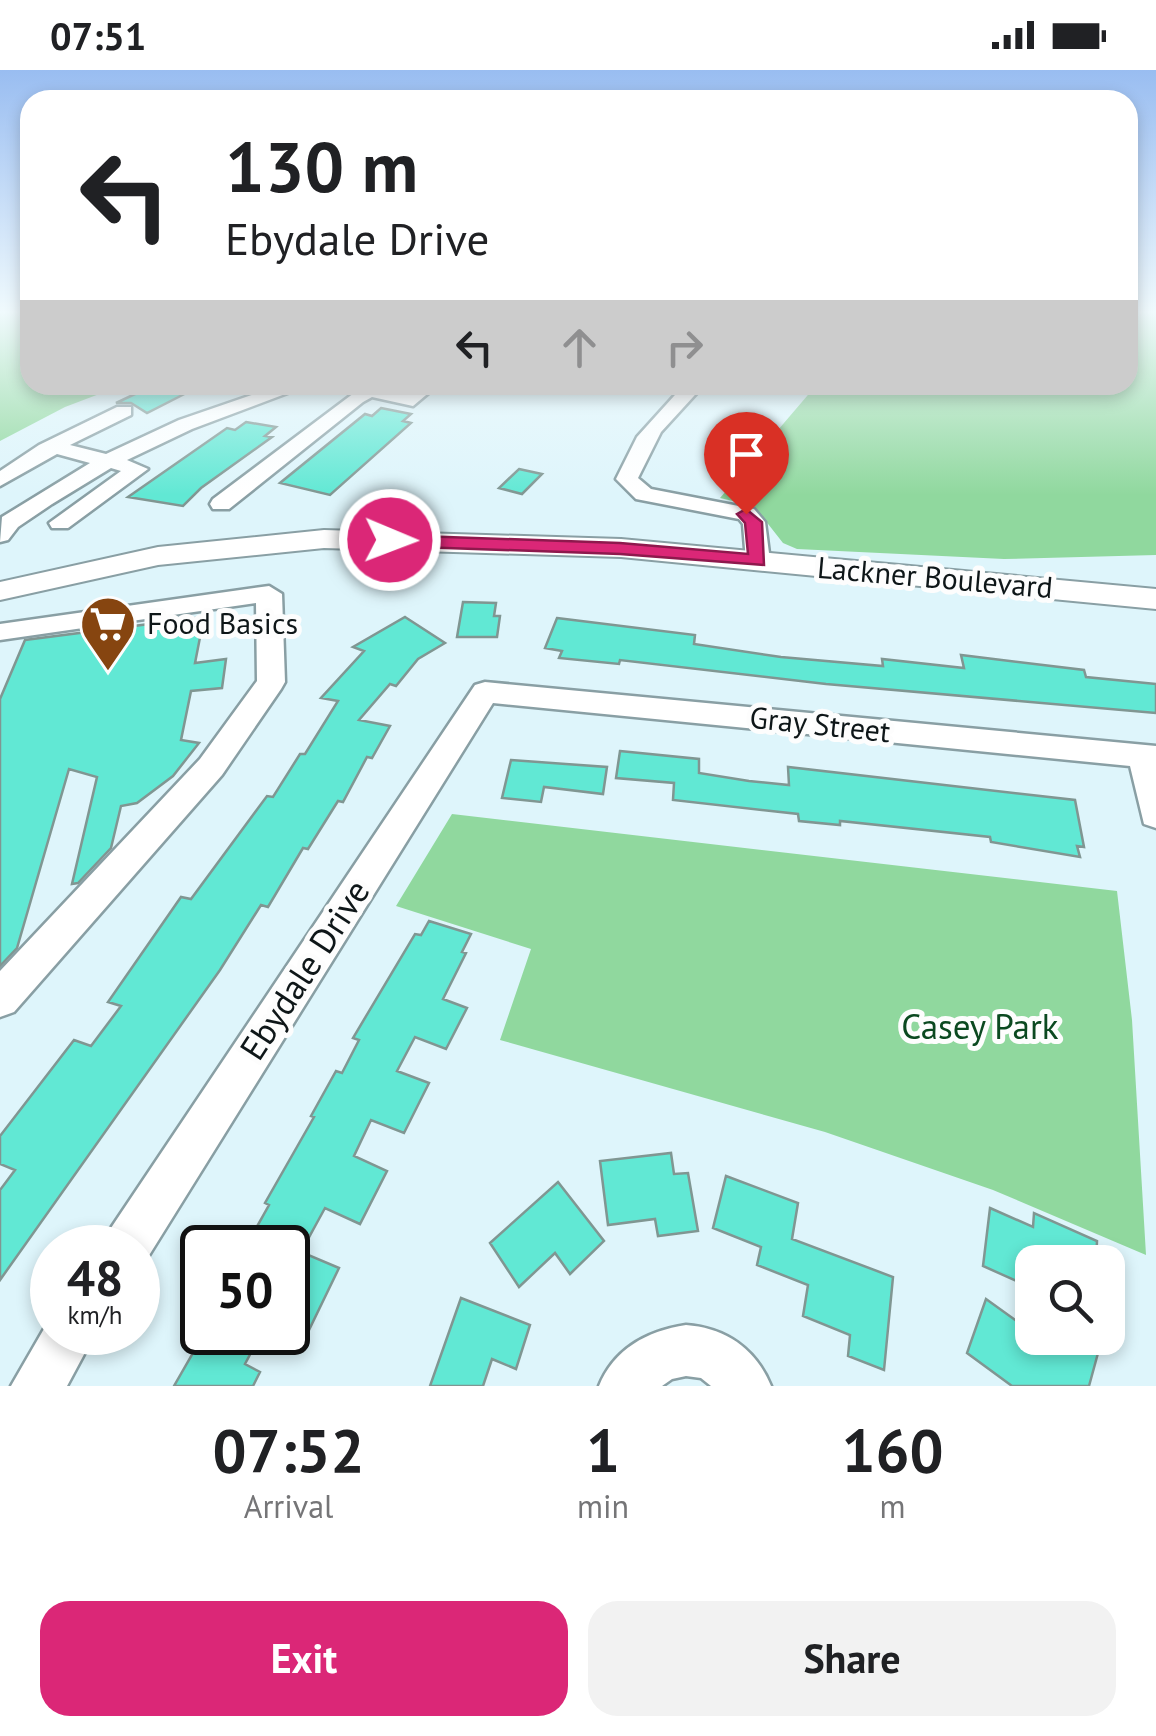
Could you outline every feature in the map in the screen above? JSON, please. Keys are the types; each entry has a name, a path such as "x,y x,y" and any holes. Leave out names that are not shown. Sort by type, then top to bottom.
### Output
{"main road":[{"name":"Lackner Boulevard","path":"0,591 158,556 302,539 593,547 1156,599"}],"street":[{"path":"0,512 97,458 213,403 241,395"},
{"path":"213,403 252,395"},
{"path":"221,504 359,395"},
{"path":"393,395 412,400 418,395"},
{"path":"683,395 653,432 628,470 627,479 644,494 746,514 754,522 758,561"},
{"path":"0,480 124,411"},
{"path":"0,461 54,447 138,469 60,523"},
{"path":"0,535 10,522 97,458"},
{"path":"0,632 270,594 271,682 211,767 0,999"},
{"name":"Gray Street","path":"484,692 1150,757"},
{"name":"Ebydale Drive","path":"141,1225 484,692"},
{"path":"1150,757 1156,815"},
{"path":"626,1386 640,1366 666,1351 691,1350 717,1358 745,1386"},
{"path":"37,1386 57,1355"}],"green space":[{"path":"0,372 20,372 20,395 97,395 65,407 0,441"},
{"path":"1138,372 1156,372 1156,555 1004,559 797,549 783,543 754,506 720,498 808,395 1138,395"},
{"name":"Casey Park","path":"452,814 1117,891 1132,1020 1146,1255 993,1190 825,1132 500,1040 531,949 396,906"}],"building":[{"path":"133,395 182,395 147,413 131,403 116,403"},
{"path":"381,408 411,414 403,421 411,423 330,495 280,483 365,414 372,416"},
{"path":"246,422 276,427 265,436 272,437 201,488 183,506 128,497 227,428 235,430"},
{"path":"519,469 542,474 522,494 499,488"},
{"path":"463,602 496,603 494,616 500,616 497,637 457,637"},
{"path":"204,617 195,663 226,659 222,688 191,691 181,740 199,743 173,776 137,803 121,806 111,848 78,883 72,884 97,777 69,769 17,948 0,966 0,699 25,640"},
{"path":"405,617 445,643 418,659 396,686 390,684 359,720 390,726 372,758 367,757 343,802 338,801 308,849 303,848 268,907 261,905 220,970 39,1225 30,1225 30,1238 0,1280 0,1190 15,1170 0,1164 0,1136 74,1040 91,1046 121,1006 108,1002 181,897 191,899 267,796 273,797 300,754 305,754 338,701 321,698 364,651 353,647"},
{"path":"557,618 695,635 694,644 781,657 883,666 882,659 964,668 961,655 1084,670 1086,677 1156,684 1156,713 826,684 620,660 619,664 559,658 562,651 545,648"},
{"path":"620,751 699,759 699,773 749,781 789,785 788,767 1075,800 1084,847 1077,846 1080,857 991,842 990,837 840,821 840,825 799,821 798,814 673,800 674,783 616,778"},
{"path":"511,760 607,767 603,794 544,787 541,802 502,798"},
{"path":"429,921 471,934 443,999 467,1008 446,1049 415,1037 397,1071 429,1083 404,1133 371,1120 354,1156 387,1171 360,1224 325,1208 310,1236 310,1225 258,1225 269,1205 265,1203 314,1117 311,1116 336,1071 342,1073 359,1040 353,1038 415,934 421,935"},
{"path":"671,1153 674,1174 688,1173 698,1231 658,1236 655,1219 608,1225 600,1161"},
{"path":"726,1176 798,1203 792,1239 893,1277 884,1370 848,1356 850,1335 803,1316 808,1285 757,1265 761,1247 713,1228"},
{"path":"558,1182 604,1241 570,1274 555,1253 519,1287 490,1243"},
{"path":"990,1208 1033,1227 1034,1213 1097,1241 1097,1245 1015,1245 1015,1280 983,1266"},
{"path":"310,1256 339,1268 310,1328"},
{"path":"461,1298 530,1325 516,1369 492,1359 483,1386 430,1386"},
{"path":"986,1299 1015,1320 1015,1355 1097,1355 1089,1386 1012,1386 967,1353"},
{"path":"192,1355 250,1355 245,1364 260,1372 253,1386 174,1386"}],"place":[{"name":"Food Basics","path":"108,673"}],"route":[{"path":"390,540 620,548 758,561 754,522 746,514"}]}
